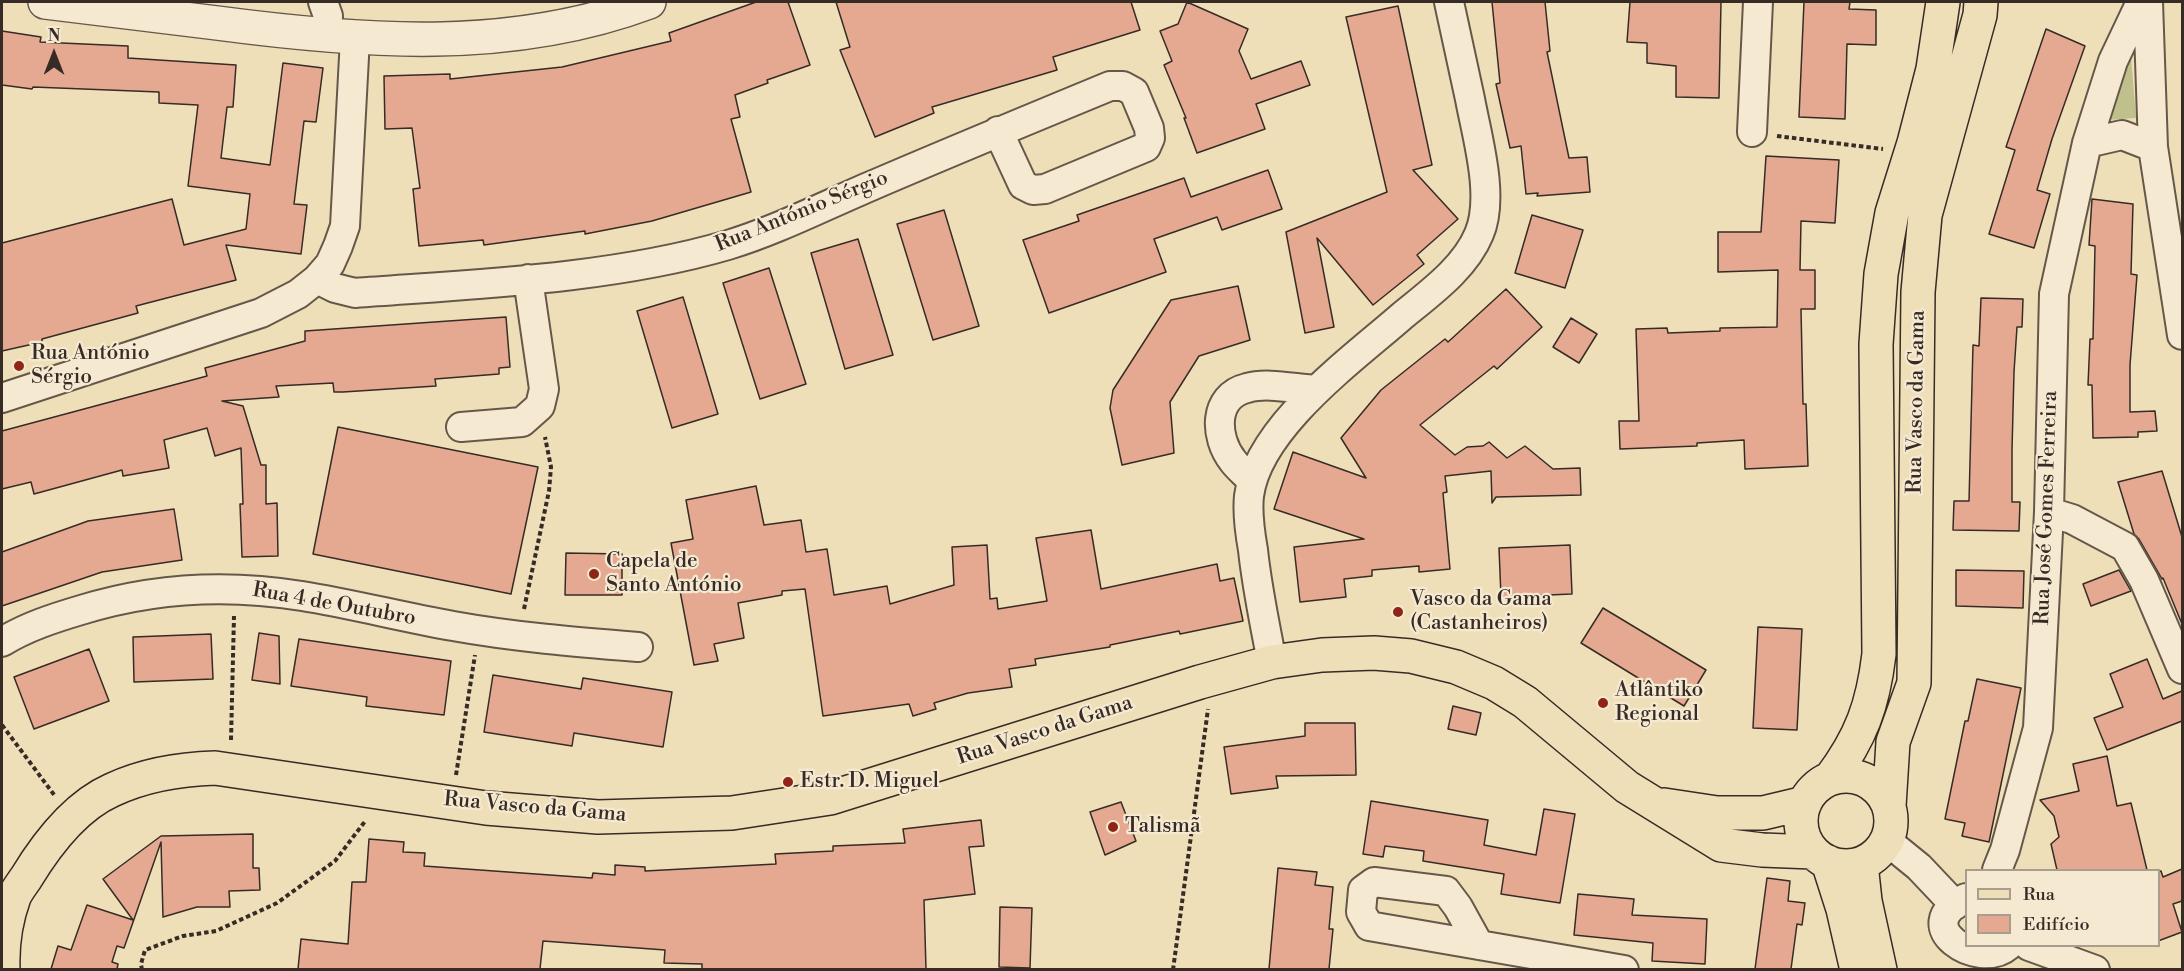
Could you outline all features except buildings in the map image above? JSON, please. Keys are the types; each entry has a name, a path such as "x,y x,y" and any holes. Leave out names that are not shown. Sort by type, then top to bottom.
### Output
{"main road":[{"name":"Rua Vasco da Gama","path":"1830,779 1846,759 1862,728 1875,687 1879,654 1876,344 1881,274 1892,213 1914,143 1933,69 1943,2"},
{"name":"Rua Vasco da Gama","path":"1888,806 1893,742 1914,683 1918,292 1925,215 1980,15 1981,2"},
{"name":"Rua Vasco da Gama","path":"3,969 2,950 14,897 37,858 57,835 94,801 111,790 136,781 185,769 215,768 486,808 598,818 732,813 830,798 1212,679 1272,662 1322,655 1374,652 1411,656 1456,667 1494,683 1526,702 1624,785 1721,845 1821,857"},
{"path":"1821,857 1839,866 1861,864 1880,851 1887,841 1890,830 1888,806 1876,789 1858,778 1844,776 1830,779 1811,793 1801,816 1806,841 1821,857 1843,909 1857,969"},
{"name":"Rua Vasco da Gama","path":"1656,804 1717,813 1763,813 1805,803"},
{"path":"1861,864 1865,901 1880,969"}],"street":[{"path":"45,2 341,37 442,39 550,30 649,2"},
{"path":"2,398 261,313 298,294 317,279 330,264 345,226 341,37 328,16 323,2"},
{"path":"1272,662 1249,525 1249,497 1260,458 1292,417 1317,390 1448,277 1470,250 1480,232 1485,204 1485,171 1449,2"},
{"path":"1758,2 1764,134"},
{"name":"Rua José Gomes Ferreira","path":"1998,869 2038,728 2049,512 2054,294 2087,143 2113,61 2141,2"},
{"path":"2148,2 2153,147 2182,335"},
{"name":"Rua António Sérgio","path":"317,279 335,288 355,293 528,279 621,268 670,259 729,244 777,227 998,131 1110,86 1123,86 1134,92 1149,128 1150,138 1146,147 1045,189 1033,190 1023,185 998,131"},
{"path":"2087,143 2122,135 2153,147"},
{"path":"461,427 522,422 533,415 540,406 544,389 528,279"},
{"path":"1252,481 1232,459 1223,442 1219,425 1221,410 1226,400 1238,390 1250,387 1317,390"},
{"path":"2049,512 2072,519 2125,547 2144,580 2182,669"},
{"name":"Rua 4 de Outubro","path":"2,642 53,618 105,603 157,592 237,589 300,595 450,626 518,637 638,647"},
{"path":"1887,841 1961,902 1948,913 1945,922 1946,943 1968,966 1990,962 1999,957 2006,947"},
{"path":"1479,945 1624,969"},
{"path":"2034,947 2095,969"}],"path":[{"path":"1764,134 1888,150"},
{"path":"518,637 549,491 551,467 540,406"},
{"path":"230,729 234,617"},
{"path":"458,765 472,674"},
{"path":"1173,969 1212,679"},
{"path":"2,725 72,820"},
{"path":"142,969 145,950 183,936 216,931 278,903 335,861 367,818 372,791"}],"green space":[{"path":"2131,56 2136,118 2107,120"}],"place":[{"name":"Rua António Sérgio","path":"19,366"},
{"name":"Capela de Santo António","path":"594,574"},
{"name":"Vasco da Gama (Castanheiros)","path":"1398,612"},
{"name":"Atlântiko Regional","path":"1603,703"},
{"name":"Estr. D. Miguel","path":"788,782"},
{"name":"Talismã","path":"1113,827"}]}
